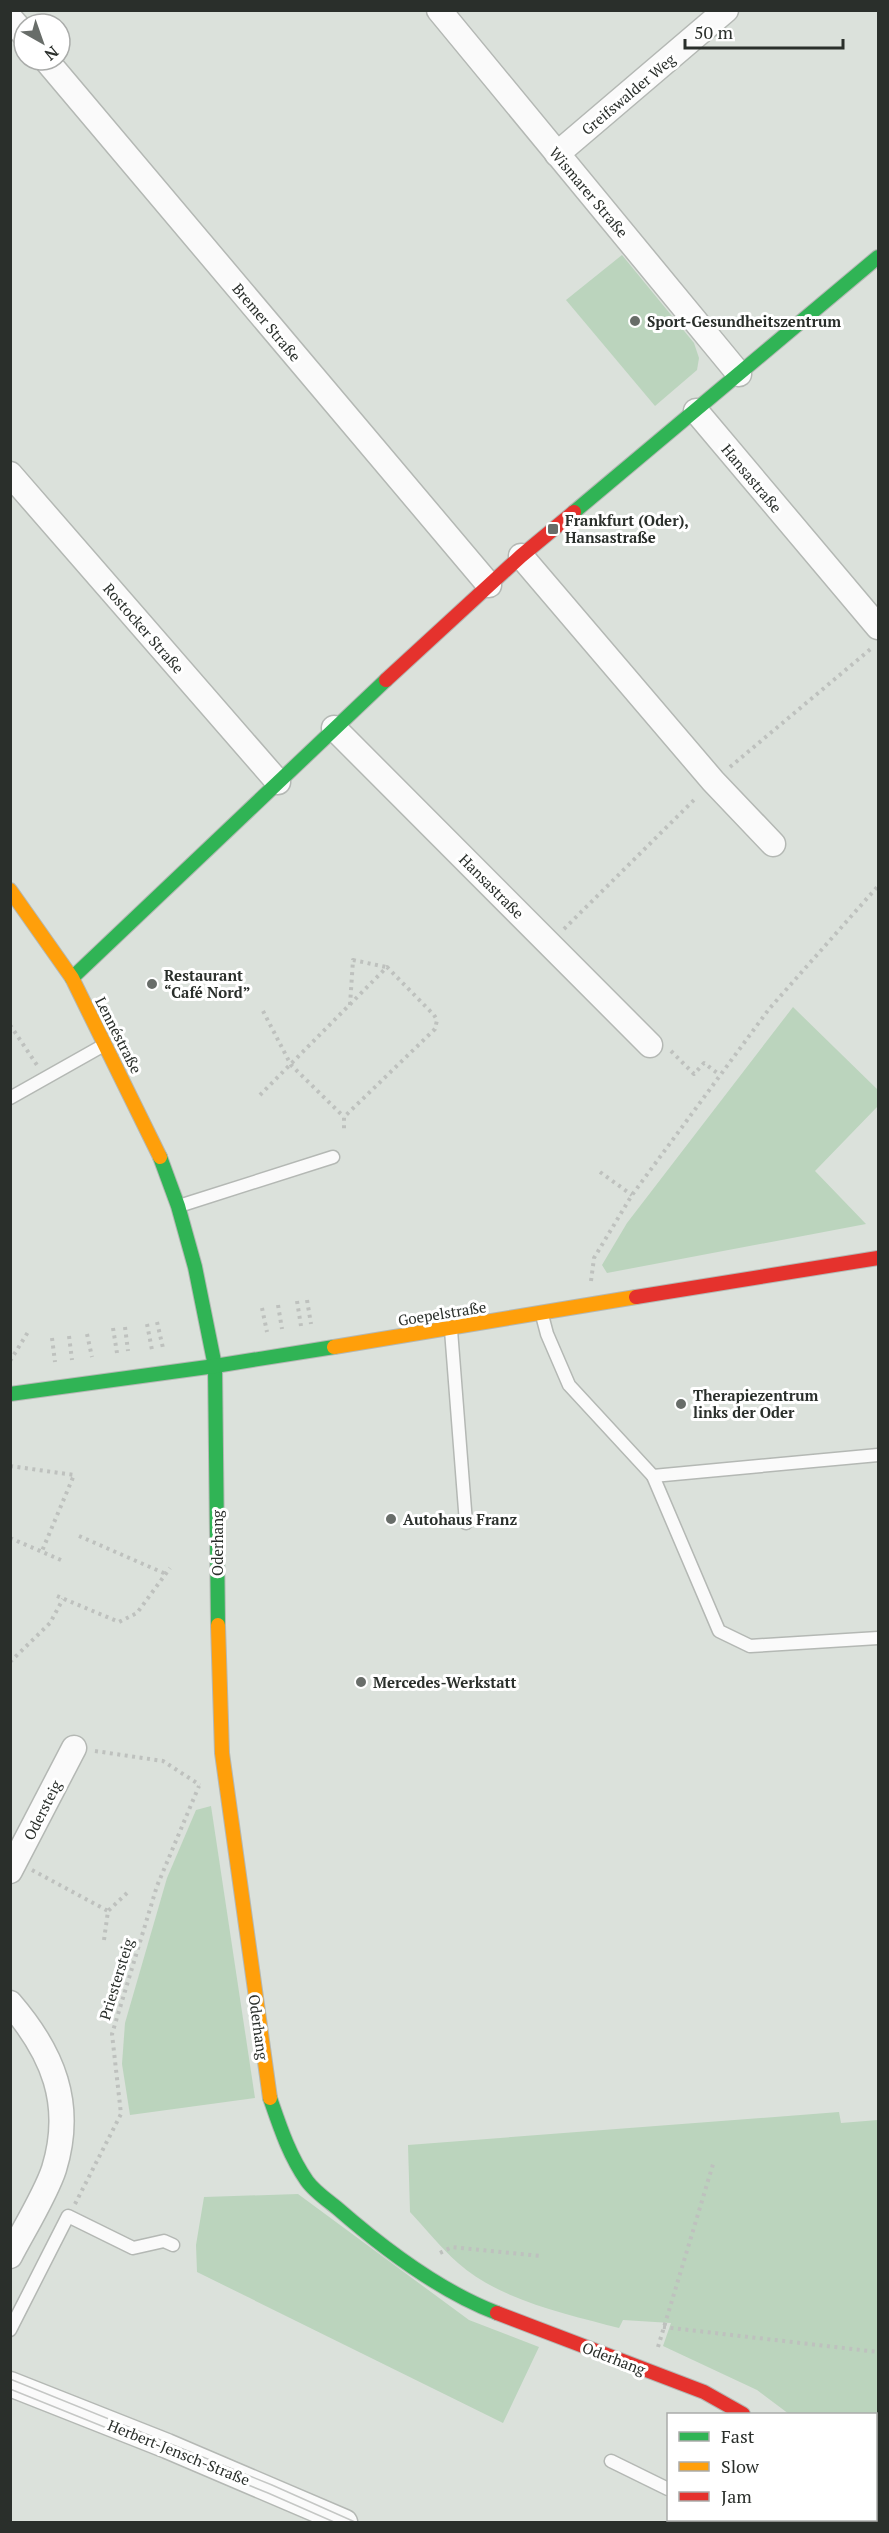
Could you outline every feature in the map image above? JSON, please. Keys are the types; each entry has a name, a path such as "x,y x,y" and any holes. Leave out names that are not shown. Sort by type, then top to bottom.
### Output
{"street":[{"name":"Wismarer Straße","path":"439,10 739,374"},
{"name":"Greifswalder Weg","path":"557,154 726,10"},
{"name":"Bremer Straße","path":"56,72 489,585"},
{"path":"72,978 334,728 521,556 879,256"},
{"name":"Hansastraße","path":"696,411 879,627"},
{"name":"Rostocker Straße","path":"10,474 278,782"},
{"path":"521,556 713,781 773,844"},
{"name":"Hansastraße","path":"334,728 650,1045"},
{"name":"Lennéstraße","path":"10,890 72,978 155,1143 178,1206 195,1267 215,1366"},
{"name":"Goepelstraße","path":"10,1394 215,1366 879,1258"},
{"name":"Oderhang","path":"215,1366 217,1587 222,1753 268,2091 286,2145 308,2182 355,2224 410,2265 473,2304 704,2392 740,2413"},
{"name":"Odersteig","path":"13,1866 74,1748"},
{"path":"10,2003 30,2025 53,2066 60,2102 61,2136 54,2171 10,2256"},
{"name":"Herbert-Jensch-Straße","path":"10,2384 168,2446 330,2519"}],"lane":[{"path":"10,1098 105,1044"},
{"path":"178,1206 333,1158"},
{"path":"542,1314 547,1334 569,1385 653,1476 720,1630 750,1646 879,1638"},
{"path":"450,1329 466,1523"},
{"path":"653,1476 879,1455"},
{"path":"10,2330 68,2216 132,2248 164,2241 173,2245"},
{"path":"611,2461 667,2488"}],"path":[{"path":"593,1305 590,1273 594,1258 632,1195 769,1009 879,886"},
{"path":"344,1132 345,1117 435,1029 437,1020 387,967 352,960 350,1006"},
{"path":"260,1095 387,967"},
{"path":"263,1011 291,1065 345,1117"},
{"path":"10,1024 45,1078"},
{"path":"650,1045 663,1043 694,1074 704,1063 720,1075"},
{"path":"600,1172 632,1195"},
{"path":"307,1300 311,1325"},
{"path":"297,1301 301,1326"},
{"path":"278,1305 283,1329"},
{"path":"262,1308 267,1332"},
{"path":"157,1323 163,1349"},
{"path":"147,1324 152,1351"},
{"path":"125,1327 129,1354"},
{"path":"112,1329 117,1356"},
{"path":"10,1361 28,1332"},
{"path":"87,1334 93,1360"},
{"path":"69,1336 73,1363"},
{"path":"52,1338 56,1366"},
{"path":"10,1466 74,1475 42,1551"},
{"path":"79,1536 166,1574"},
{"path":"10,1538 61,1560"},
{"path":"57,1596 119,1622 137,1613 170,1568"},
{"path":"10,1662 50,1623 63,1599"},
{"path":"74,1748 163,1761 200,1785"},
{"name":"Priestersteig","path":"68,2216 121,2114 112,2034 157,1886 200,1785 222,1753"},
{"path":"13,1866 108,1911"},
{"path":"104,1940 108,1911 127,1893"},
{"path":"650,2372 714,2161"},
{"path":"410,2265 452,2247 540,2256"},
{"path":"663,2328 879,2352"}],"green space":[{"path":"622,255 694,343 699,358 697,370 655,406 566,300"},
{"path":"793,1007 878,1090 878,1106 815,1171 866,1224 607,1273 602,1265 627,1223"},
{"path":"211,1806 255,2098 130,2115 122,2064 125,2023 167,1878 196,1810"},
{"path":"839,2112 841,2123 878,2120 878,2485 877,2413 788,2413 757,2390 663,2346 671,2323 623,2320 619,2328 534,2304 493,2287 475,2276 458,2263 410,2212 408,2145"},
{"path":"298,2194 469,2320 539,2347 503,2423 197,2272 196,2245 204,2197"}],"tram line":[{"path":"10,2379 272,2485 355,2522"},
{"path":"10,2389 334,2522"}],"traffic: fast":[{"path":"574,512 878,257"},
{"path":"72,978 386,680"},
{"path":"160,1157 178,1206 195,1267 215,1366 218,1625"},
{"path":"10,1394 334,1347"},
{"path":"270,2098 295,2161 317,2192 413,2268 454,2293 497,2313"}],"traffic: slow":[{"path":"10,890 72,978 160,1157"},
{"path":"334,1347 636,1297"},
{"path":"218,1625 222,1753 270,2098"}],"traffic: jam":[{"path":"386,680 521,556 574,512"},
{"path":"636,1297 878,1258"},
{"path":"497,2313 704,2392 741,2413"}],"place":[{"name":"Sport-Gesundheitszentrum","path":"635,321"},
{"name":"Frankfurt (Oder), Hansastraße","path":"553,529"},
{"name":"Restaurant “Café Nord”","path":"152,984"},
{"name":"Therapiezentrum links der Oder","path":"681,1404"},
{"name":"Autohaus Franz","path":"391,1519"},
{"name":"Mercedes-Werkstatt","path":"361,1682"}]}
